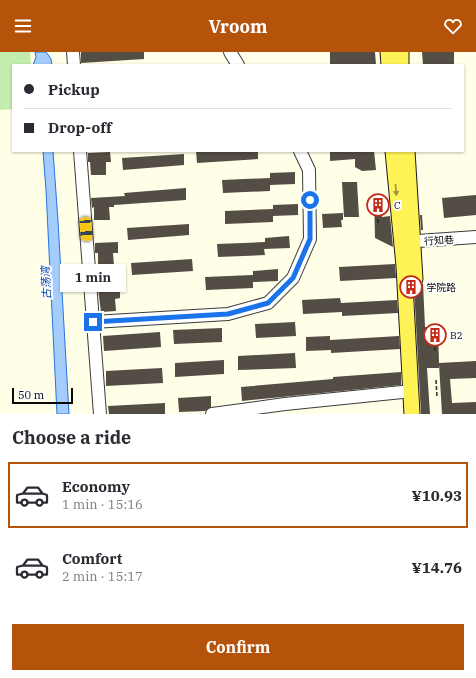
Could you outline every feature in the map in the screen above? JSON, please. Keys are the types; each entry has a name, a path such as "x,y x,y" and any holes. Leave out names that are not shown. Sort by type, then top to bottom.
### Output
{"main road":[{"path":"388,52 389,64"},
{"path":"400,52 401,64"},
{"path":"393,152 407,242 422,414"},
{"path":"407,152 407,242 412,414"}],"street":[{"path":"73,52 74,64"},
{"path":"230,52 237,64"},
{"path":"80,152 100,414"},
{"path":"93,322 228,314 268,303 293,278 310,239 309,170 300,152"},
{"name":"行知巷","path":"407,242 476,237"},
{"path":"212,414 285,404 412,391"}],"path":[{"path":"378,195 378,224"},
{"path":"434,330 435,351"},
{"path":"436,380 437,397"}],"green space":[{"path":"0,52 30,52 31,64 12,64 12,109 0,110"}],"water":[{"path":"35,52 46,52 51,59 52,64 33,64 36,57"},
{"path":"43,152 53,152 69,414 57,414"}],"building":[{"path":"81,52 144,52 144,59 81,63"},
{"path":"330,52 375,52 376,64 330,64"},
{"path":"422,52 454,52 454,64 423,64"},
{"path":"110,152 111,162 106,162 106,175 91,175 90,162 88,162 88,153"},
{"path":"196,152 258,152 258,159 197,163"},
{"path":"330,152 374,152 376,170 362,171 355,167 355,159 330,161"},
{"path":"184,154 184,165 123,170 122,158"},
{"path":"295,172 295,184 270,185 270,191 223,193 222,180 270,178 270,173"},
{"path":"342,182 357,182 359,217 344,217"},
{"path":"186,188 186,200 114,205 114,207 109,207 110,220 94,220 94,207 92,208 91,198 125,196 124,193"},
{"path":"374,195 382,195 382,217 390,216 393,247 375,238"},
{"path":"476,195 476,215 444,218 442,198"},
{"path":"298,204 298,215 273,216 273,222 225,224 225,211 273,209 273,205"},
{"path":"343,213 343,220 341,220 342,227 323,228 322,214"},
{"path":"420,215 422,215 423,230 421,230"},
{"path":"189,224 189,235 128,240 127,228"},
{"path":"289,236 290,248 264,249 265,255 218,257 217,244 265,242 265,238"},
{"path":"118,242 118,253 113,253 114,266 98,266 98,253 95,253 95,243"},
{"path":"192,259 193,271 132,275 131,263"},
{"path":"395,264 396,278 340,281 339,267"},
{"path":"278,269 278,281 253,282 253,288 206,290 205,277 253,275 253,271"},
{"path":"423,283 425,327 438,327 439,363 476,361 476,378 450,379 452,403 476,402 476,414 442,414 439,364 439,368 427,368 430,414 421,414 414,288 420,287"},
{"path":"120,288 120,298 115,299 116,311 101,312 98,289"},
{"path":"340,298 341,303 397,300 398,313 342,316 342,312 303,314 302,300"},
{"path":"295,322 296,336 256,338 255,324"},
{"path":"222,328 222,342 174,344 173,330"},
{"path":"160,332 161,347 104,351 103,336"},
{"path":"330,336 330,340 399,336 400,349 331,353 331,350 306,351 306,337"},
{"path":"295,353 296,368 238,370 238,356"},
{"path":"224,360 224,374 175,377 175,363"},
{"path":"162,368 163,383 106,386 106,371"},
{"path":"401,372 401,385 242,401 241,387 333,379 333,377"},
{"path":"211,396 211,407 205,411 179,412 178,398"},
{"path":"165,403 165,414 109,414 108,406"}],"place":[{"name":"C","path":"378,205"},
{"name":"学院路","path":"411,287"},
{"name":"B2","path":"435,335"}],"route":[{"path":"93,322 228,314 268,303 293,278 310,239 310,200"}],"water label":[{"name":"古荡湾","path":"46,283"}]}
